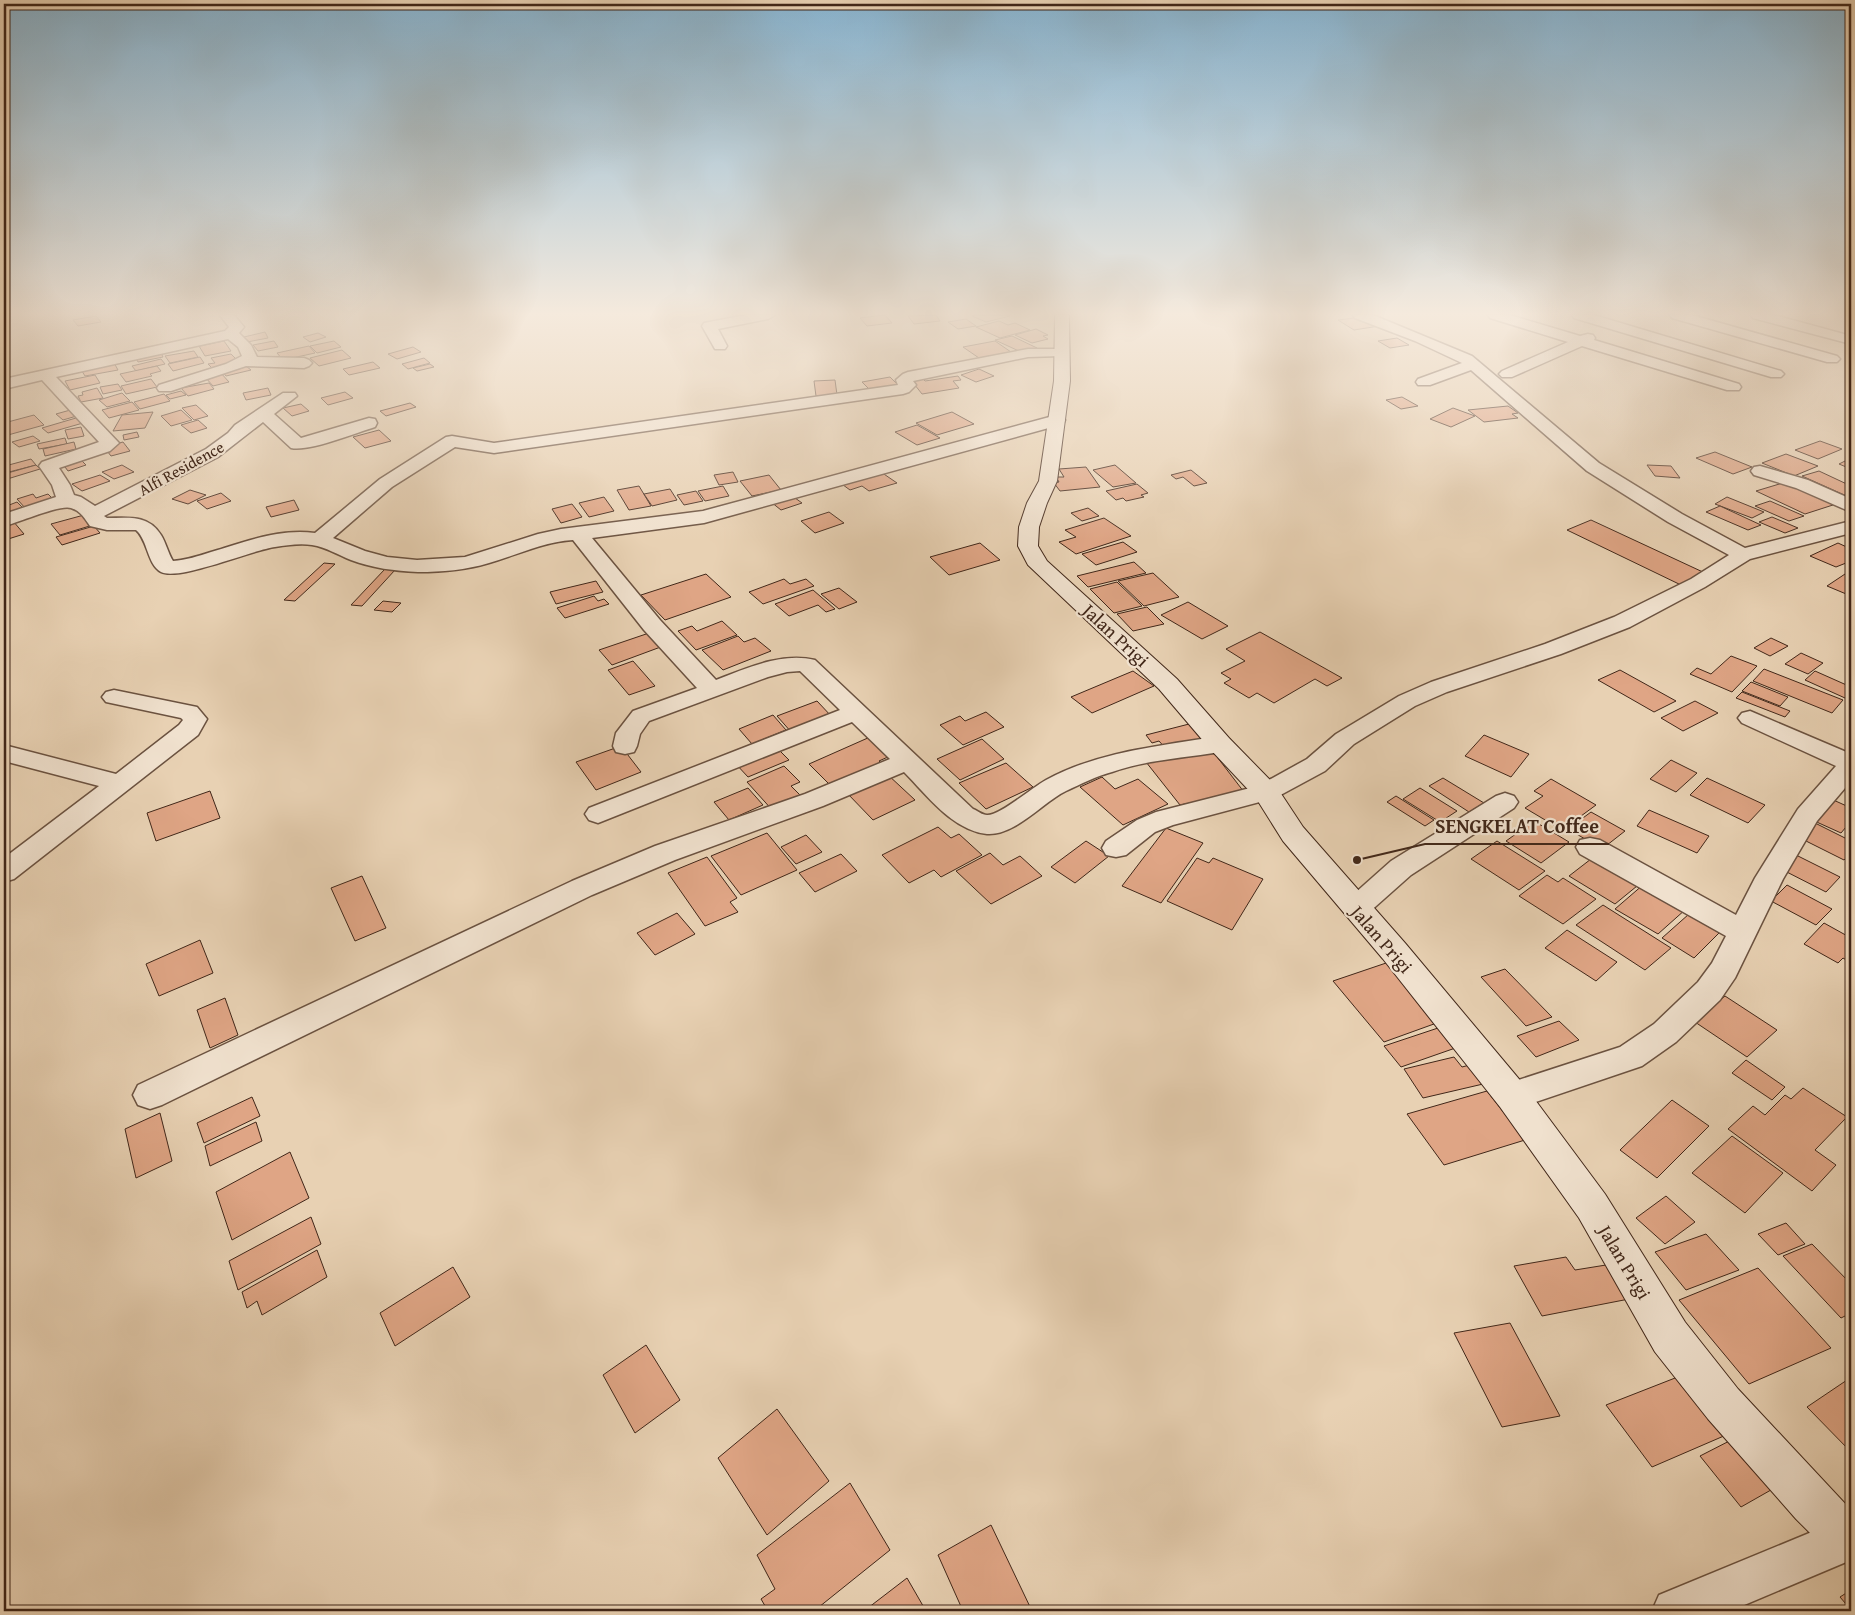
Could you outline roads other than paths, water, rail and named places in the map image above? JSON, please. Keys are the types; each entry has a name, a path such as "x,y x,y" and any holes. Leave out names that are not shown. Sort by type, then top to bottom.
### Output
{"street":[{"path":"60,390 110,443 104,447 48,466 61,485 67,500"},
{"path":"319,540 386,483 452,441 494,448 890,390"},
{"name":"Jalan Prigi","path":"1061,390 1048,481 1037,503 1029,527 1028,546 1039,565 1118,635 1168,684 1220,744 1266,792 1293,834 1394,951 1512,1096 1592,1206 1670,1336 1724,1404 1812,1503 1849,1541"},
{"path":"1504,390 1593,467 1674,518 1743,555"},
{"name":"Alfi Residence","path":"94,514 212,453 234,437 241,429 289,396"},
{"path":"264,414 297,444 369,423"},
{"path":"4,520 67,500 80,503 94,514 97,522 104,525 132,523 144,527 151,536 160,558 167,567 188,565 271,541 305,538 319,540 381,562 412,566 466,562 562,534 578,534 704,517 1057,420"},
{"path":"1567,471 1593,467"},
{"path":"1760,471 1802,484 1851,506"},
{"path":"1116,848 1146,826 1165,818 1266,792 1316,765 1345,738 1407,700 1439,687 1553,649 1622,622 1698,583 1743,555 1851,526"},
{"path":"578,534 652,625 712,690"},
{"path":"625,746 628,732 641,716 756,674 798,662 807,665 964,815 977,823 990,825 1005,820 1055,786 1102,766 1132,758 1220,744"},
{"path":"10,861 120,783 189,730 195,719 189,712 114,698"},
{"path":"598,814 855,712"},
{"path":"1512,1096 1631,1057 1665,1033 1709,991 1724,970 1769,878 1807,815 1851,764 1750,718"},
{"path":"4,753 120,783"},
{"path":"150,1095 582,888 665,853 814,800 907,760"},
{"path":"1356,908 1401,868 1505,802"},
{"path":"1590,848 1742,932"},
{"path":"1675,1611 1796,1559 1849,1541"}],"place":[{"name":"SENGKELAT Coffee","path":"1357,860"}]}
